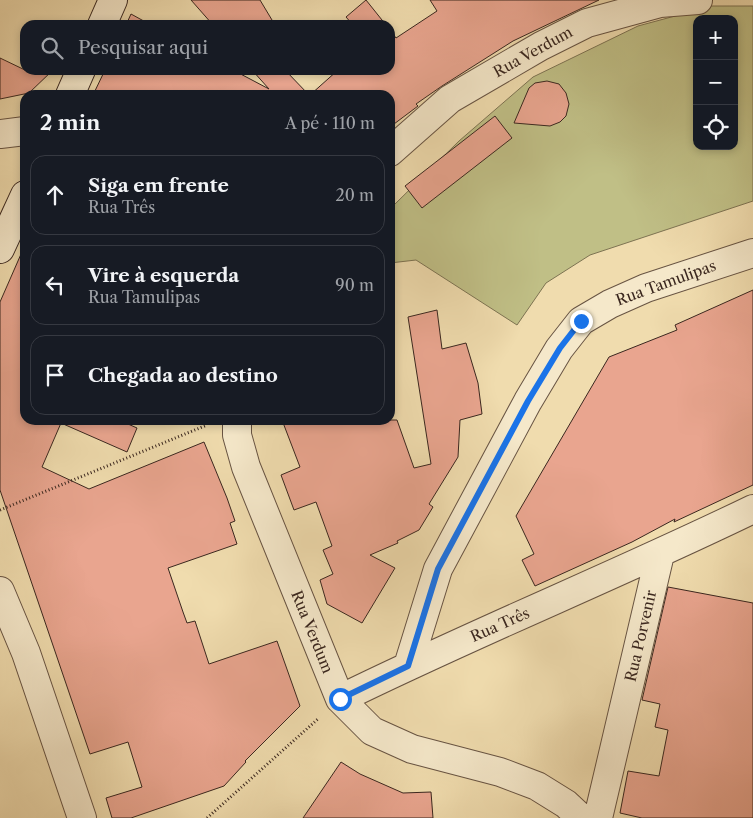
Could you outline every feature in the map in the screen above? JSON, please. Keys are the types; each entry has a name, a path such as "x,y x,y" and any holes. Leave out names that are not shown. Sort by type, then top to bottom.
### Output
{"street":[{"path":"104,20 113,0"},
{"name":"Rua Verdum","path":"395,148 450,99 587,23 660,3 698,0"},
{"path":"72,90 80,75"},
{"path":"0,134 20,132"},
{"path":"0,249 20,206"},
{"name":"Rua Tamulipas","path":"408,666 438,569 528,401 560,348 581,321 610,304 646,288 753,252"},
{"name":"Rua Verdum","path":"237,425 237,436 246,467 340,699 372,731 412,749 500,772 537,786 566,804 581,818"},
{"path":"660,554 753,509"},
{"name":"Rua Três","path":"340,699 408,666 660,554"},
{"name":"Rua Porvenir","path":"598,818 660,554"},
{"path":"0,590 26,653 82,818"}],"path":[{"path":"0,510 208,425"},
{"path":"207,818 340,699"}],"shaded area":[{"path":"712,6 753,6 753,201 590,255 546,283 517,325 416,260 395,262 395,204 459,141 533,77 638,26"}],"building":[{"path":"191,0 260,0 272,20 209,20"},
{"path":"366,0 382,20 349,20 346,17"},
{"path":"430,0 599,0 513,41 416,104 418,106 395,123 395,90 316,90 332,75 395,75 395,37 396,38 437,11"},
{"path":"131,14 142,20 128,20"},
{"path":"0,58 20,68 20,75 48,75 32,90 20,90 20,95 0,99"},
{"path":"103,75 242,75 269,89 256,75 290,75 304,90 95,90"},
{"path":"547,81 559,84 566,93 569,104 566,116 560,122 550,126 514,123 529,88 535,83"},
{"path":"495,116 512,138 422,208 405,186"},
{"path":"20,256 20,425 60,425 42,467 89,489 204,442 235,521 230,523 237,544 168,568 187,623 195,621 209,664 277,641 300,706 245,761 224,786 131,818 112,818 106,798 142,787 128,742 90,754 0,490 0,302"},
{"path":"753,290 753,485 674,522 675,519 632,542 535,586 522,560 534,554 516,516 609,357 677,330 675,325"},
{"path":"437,310 442,349 466,343 478,383 482,414 460,420 458,457 429,504 433,507 419,530 397,541 398,543 370,555 395,568 362,623 327,604 320,580 333,574 323,550 332,546 316,502 294,510 281,475 300,467 284,425 395,425 395,420 397,420 414,468 431,464 408,317"},
{"path":"66,425 130,425 137,428 127,452"},
{"path":"668,587 753,603 753,818 642,818 620,813 628,771 659,776 668,730 655,727 660,704 642,700"},
{"path":"341,762 360,774 403,793 431,792 433,818 303,818"}],"route":[{"path":"340,699 408,666 427,599 438,569 528,401 560,348 581,321"}]}
